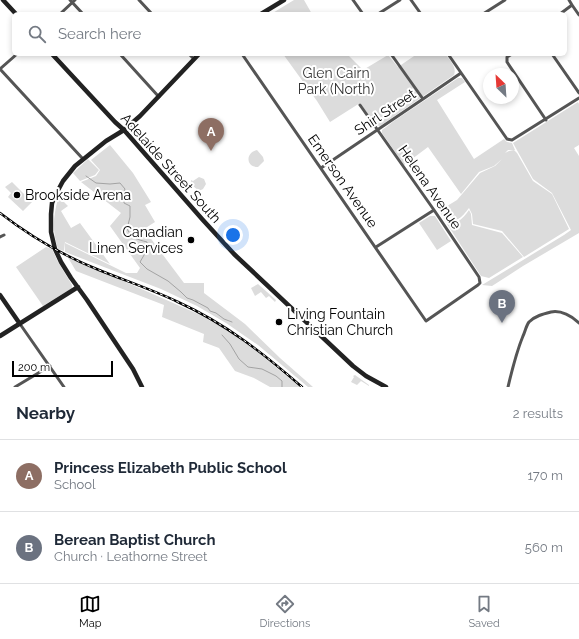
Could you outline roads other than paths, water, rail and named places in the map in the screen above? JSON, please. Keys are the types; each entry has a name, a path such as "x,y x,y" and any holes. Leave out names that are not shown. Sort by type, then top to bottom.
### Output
{"street":[{"path":"3,0 14,12"},
{"path":"140,0 150,12"},
{"path":"264,12 284,0"},
{"path":"353,0 362,12"},
{"path":"381,12 400,0"},
{"path":"412,0 420,12"},
{"path":"486,12 505,0"},
{"path":"569,0 579,15"},
{"path":"62,12 73,1 81,12"},
{"path":"563,12 572,5"},
{"path":"15,56 0,69 83,159"},
{"name":"Adelaide Street South","path":"54,56 124,130 234,254 353,366 366,376 386,387"},
{"path":"122,56 159,96"},
{"path":"191,56 194,59"},
{"path":"142,387 133,369 61,262 55,249 51,232 52,203 63,181 75,166 106,141 124,130 140,116 197,56"},
{"name":"Emerson Avenue","path":"243,56 426,321"},
{"path":"392,56 423,99"},
{"path":"449,56 506,139 512,140 579,98"},
{"path":"509,56 507,57 507,62 546,120"},
{"path":"553,56 579,93"},
{"name":"Shirl Street","path":"321,168 461,73"},
{"name":"Helena Avenue","path":"360,105 434,210 478,277 480,283 426,321"},
{"path":"376,248 434,210"},
{"path":"0,237 4,234"},
{"path":"0,336 78,287"},
{"path":"0,295 64,387"},
{"path":"508,387 513,365 529,323 538,315 554,312 562,313 574,318 579,323"},
{"path":"15,387 50,366"}],"waterway":[{"path":"86,176 96,183 120,183 125,189 124,203 130,206 130,217 127,229 135,238 147,242 147,250 140,262 147,269 168,281 187,298 232,322"},
{"path":"222,335 230,344 239,359 248,367 262,369 276,376 282,381 282,387"}],"railway":[{"path":"0,213 36,238 73,259 169,298 212,320 273,362 302,387"}],"place":[{"name":"Princess Elizabeth Public School","path":"211,151"},
{"name":"Brookside Arena","path":"17,195"},
{"name":"Canadian Linen Services","path":"191,240"},
{"name":"Living Fountain Christian Church","path":"279,322"},
{"name":"Berean Baptist Church","path":"502,323"}],"park label":[{"name":"Glen Cairn Park (North)","path":"336,82"}]}
